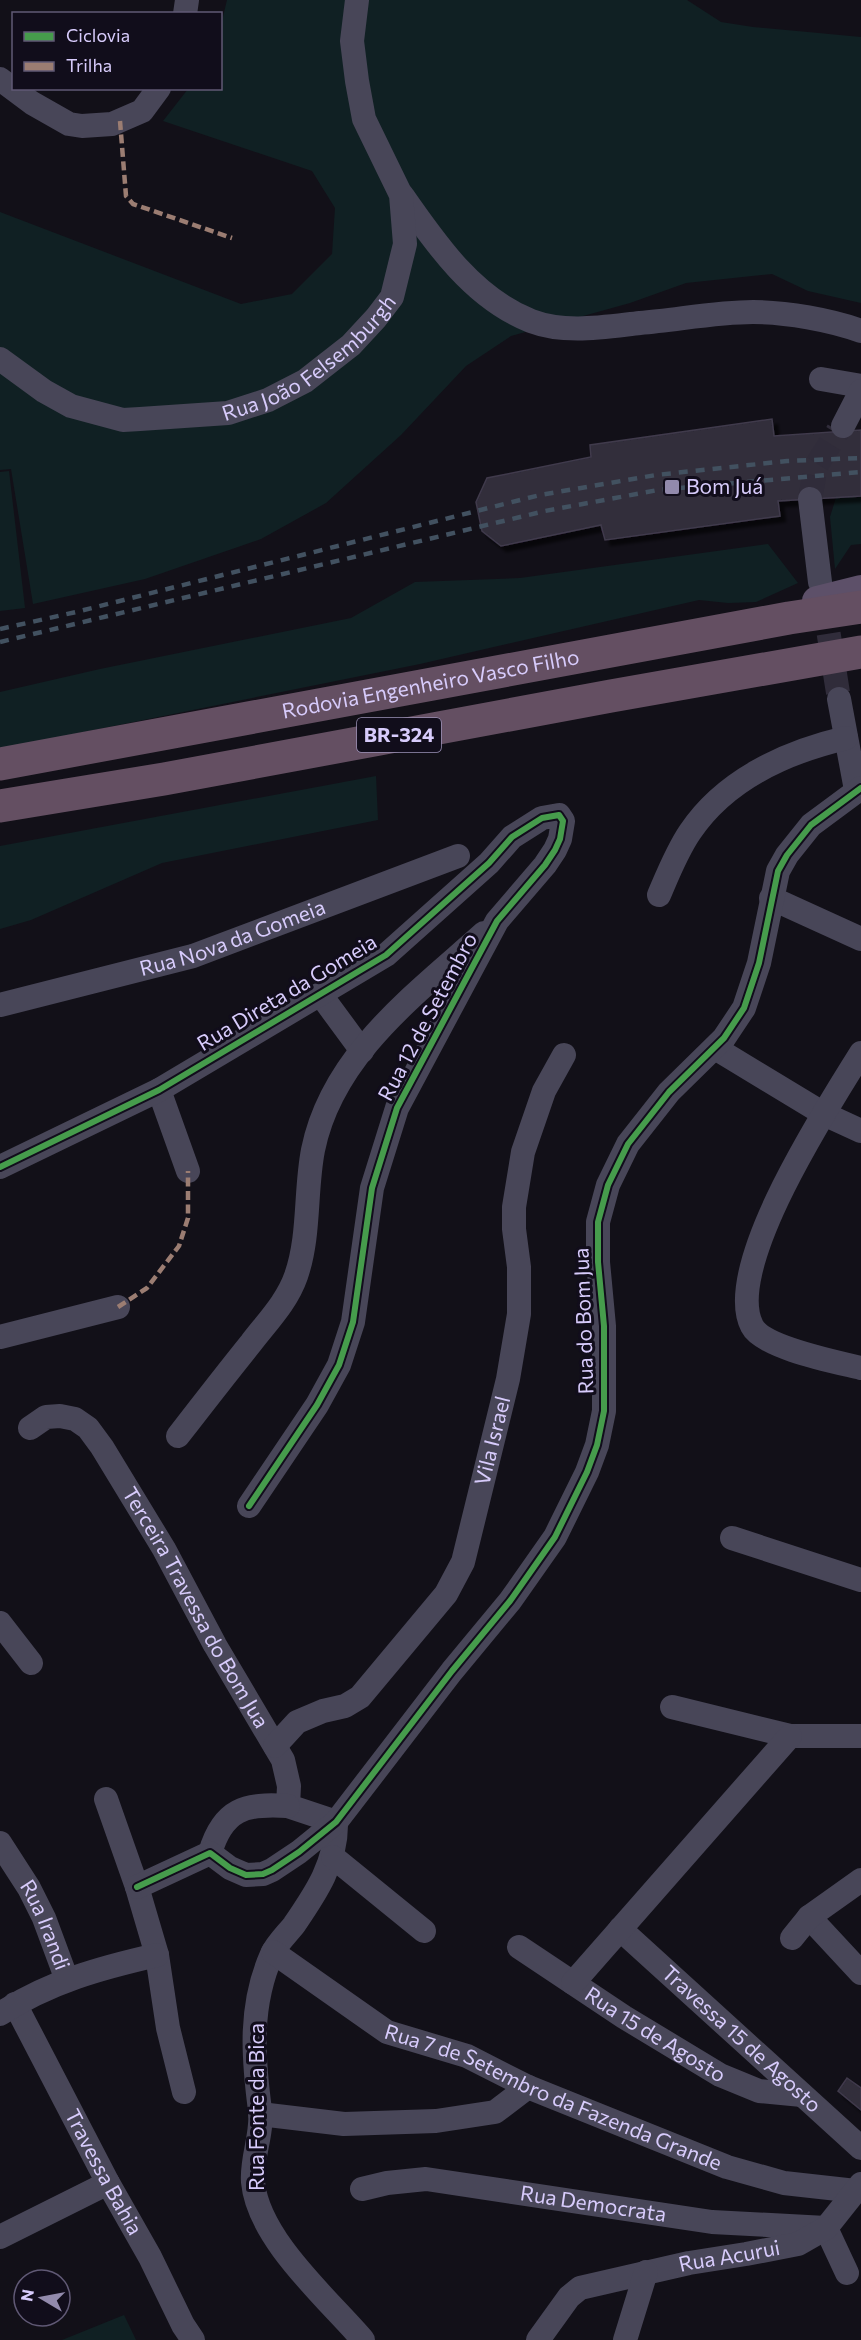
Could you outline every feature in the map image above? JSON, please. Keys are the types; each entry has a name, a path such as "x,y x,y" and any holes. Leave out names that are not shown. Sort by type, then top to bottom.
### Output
{"highway":[{"name":"Rodovia Engenheiro Vasco Filho","path":"0,764 690,636 861,607"},
{"name":"Rodovia Engenheiro Vasco Filho","path":"0,806 164,779 861,652"}],"main road":[{"path":"690,636 861,590"}],"street":[{"name":"Rua João Felsemburgh","path":"0,359 44,391 71,406 123,420 228,413 268,400 305,381 327,365 376,318 392,297 405,244 401,195 364,119 352,41 357,0"},
{"path":"0,79 12,88"},
{"path":"14,90 32,104 69,124 82,126 112,124 142,111 158,90"},
{"path":"401,195 436,244 461,273 502,305 532,321 575,329 754,312 835,322 861,331"},
{"path":"821,379 861,386"},
{"path":"861,391 840,429 861,410"},
{"path":"810,499 820,582"},
{"path":"839,699 859,789"},
{"path":"659,895 690,832 712,805 744,779 778,760 816,745 846,738"},
{"name":"Rua do Bom Jua","path":"210,1853 230,1868 246,1875 263,1874 299,1852 336,1822 452,1671 510,1601 555,1537 587,1472 597,1445 604,1411 598,1222 608,1185 628,1144 669,1092 715,1048 734,1025 744,1008 752,986 778,871 797,840 827,812 859,789"},
{"name":"Rua Direta da Gomeia","path":"0,1167 159,1090 386,955 489,863 512,837 542,818 559,816 563,821"},
{"name":"Rua 12 de Setembro","path":"249,1506 317,1406 339,1365 353,1322 372,1188 397,1108 498,921 545,865 560,838 563,821"},
{"name":"Rua Nova da Gomeia","path":"0,1005 193,956 458,856"},
{"path":"771,898 861,939"},
{"path":"178,1436 284,1302 297,1275 304,1238 312,1152 322,1116 340,1079 398,1010 498,921"},
{"path":"326,1002 362,1051"},
{"path":"715,1048 824,1114 861,1131"},
{"path":"861,1053 779,1195 761,1235 751,1265 747,1306 752,1327 765,1338 790,1350 861,1368"},
{"name":"Vila Israel","path":"275,1746 297,1722 315,1714 345,1706 360,1697 446,1594 463,1562 508,1378 519,1314 519,1267 514,1229 514,1207 523,1152 544,1091 564,1055"},
{"path":"159,1090 188,1171"},
{"path":"0,1337 118,1306"},
{"name":"Terceira Travessa do Bom Jua","path":"30,1428 46,1417 60,1416 75,1419 88,1428 147,1520 215,1646 275,1746 287,1774 288,1806"},
{"path":"732,1538 861,1580"},
{"path":"0,1623 31,1663"},
{"path":"672,1707 790,1736 861,1736"},
{"path":"573,1983 790,1736"},
{"path":"106,1799 137,1887 157,1955 168,2028 184,2092"},
{"path":"137,1887 210,1853 221,1826 235,1812 256,1806 288,1806 336,1822"},
{"name":"Rua Fonte da Bica","path":"336,1822 333,1857 326,1875 273,1952 262,1981 254,2025 254,2066 260,2127 253,2171 258,2203 274,2236 308,2281 363,2340"},
{"name":"Rua Irandi","path":"0,1843 29,1888 44,1918 67,1980"},
{"path":"333,1857 424,1931"},
{"path":"792,1938 809,1917 861,1880"},
{"path":"809,1917 861,1973"},
{"name":"Travessa 15 de Agosto","path":"620,1929 861,2148"},
{"name":"Rua 15 de Agosto","path":"519,1947 624,2017 720,2075 759,2091 802,2095"},
{"name":"Rua 7 de Setembro da Fazenda Grande","path":"273,1952 387,2032 467,2056 528,2087 727,2167 784,2183 858,2188"},
{"path":"8,2009 95,1969 157,1955"},
{"name":"Travessa Bahia","path":"8,2009 150,2257 183,2325 193,2340"},
{"path":"260,2114 344,2124 436,2121 495,2112 528,2087"},
{"name":"Rua Democrata","path":"362,2189 387,2182 426,2179 712,2222 772,2227 826,2228"},
{"path":"0,2237 108,2183"},
{"name":"Rua Acurui","path":"538,2340 577,2290 608,2280 689,2263 798,2244 826,2228 858,2188"},
{"path":"826,2228 847,2273"},
{"path":"625,2340 646,2272"}],"shaded area":[{"path":"227,0 687,0 721,22 861,37 861,303 808,291 772,274 686,283 630,303 511,336 466,366 401,435 326,503 261,539 145,579 33,604 11,469 0,470 0,212 241,304 292,294 332,254 335,208 312,171 163,121 187,90 222,90 222,21"},
{"path":"861,435 861,544 851,545 835,569 830,517 853,442"},
{"path":"9,471 25,608 0,611 0,472"},
{"path":"768,544 798,583 756,602 728,603 699,600 420,664 0,749 0,692 100,669 351,618 415,582 520,578"},
{"path":"376,776 378,820 162,863 31,920 0,929 0,846"},
{"path":"124,2315 136,2340 62,2340"}],"building":[{"name":"Bom Juá","path":"772,419 774,436 861,430 861,496 778,501 780,516 605,540 601,525 501,546 482,531 476,502 487,478 591,457 590,445"},
{"path":"847,2078 861,2088 861,2110 838,2091"}],"tunnel":[{"path":"810,499 816,466 838,431"},
{"path":"823,598 839,699"}],"railway":[{"path":"0,629 76,612 540,495 656,475 787,461 861,458"},
{"path":"0,642 545,511 658,490 861,472"}],"marked path":[{"path":"120,121 126,196 133,204 232,238"},
{"path":"118,1307 147,1288 179,1246 188,1218 188,1171"}],"cycle path":[{"path":"137,1887 210,1853 230,1868 246,1875 263,1874 299,1852 336,1822 452,1671 510,1601 555,1537 587,1472 597,1445 604,1411 604,1326 598,1262 598,1222 608,1185 628,1144 669,1092 724,1038 744,1008 759,963 778,871 787,855 811,825 861,788"},
{"path":"0,1167 159,1090 386,955 489,863 512,837 542,818 559,815 563,821 560,839 555,850 497,921 397,1108 372,1188 353,1322 339,1365 317,1405 249,1506"}],"place":[{"name":"Bom Juá","path":"672,487"}]}
